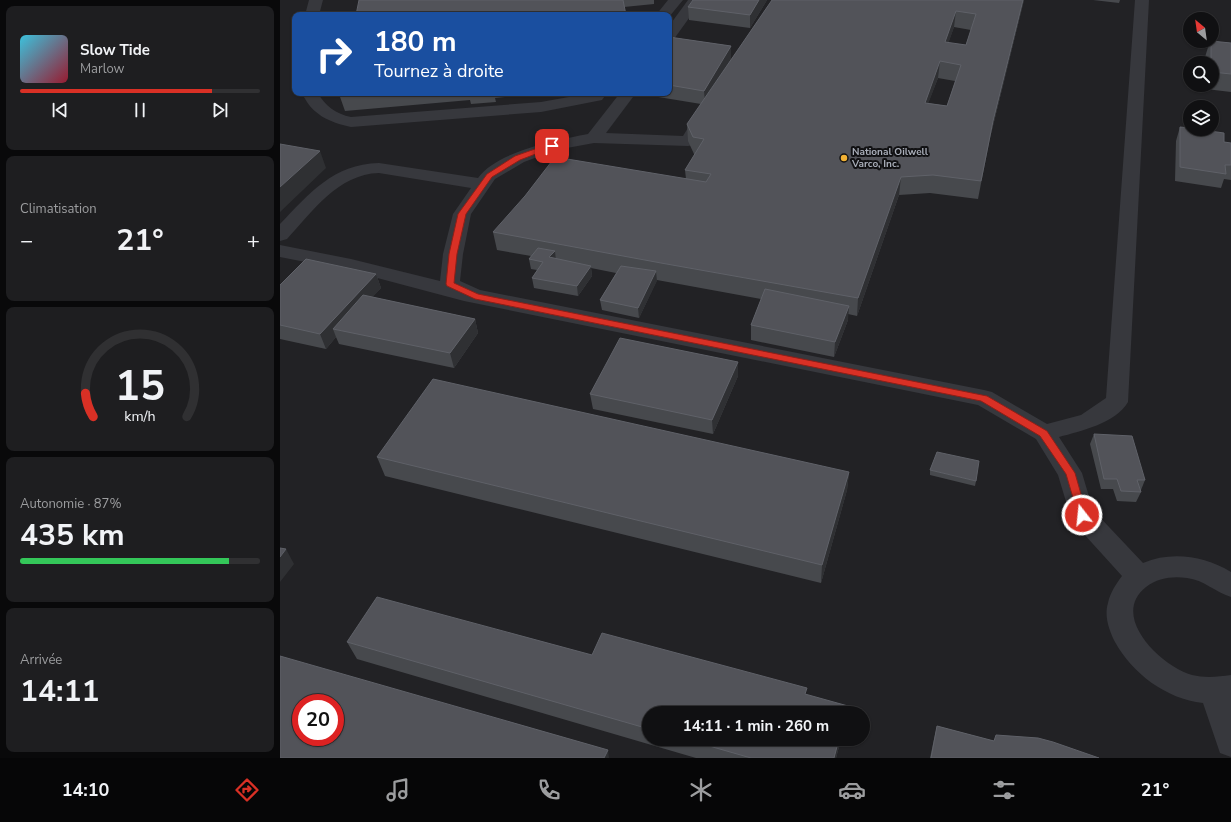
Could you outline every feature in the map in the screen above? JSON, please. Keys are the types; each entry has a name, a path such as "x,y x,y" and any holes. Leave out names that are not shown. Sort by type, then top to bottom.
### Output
{"street":[{"path":"313,12 316,0"},
{"path":"666,12 676,0"},
{"path":"672,32 695,0"},
{"path":"1044,434 1088,421 1117,402 1142,0"},
{"path":"311,96 312,100 322,110 338,120 351,122 541,107 597,96"},
{"path":"594,138 626,96"},
{"path":"475,296 450,284 453,254 462,214 489,176 518,158 552,146 594,138 688,141 713,101"},
{"path":"280,234 331,184 348,174 366,169 379,168 483,184"},
{"path":"280,251 351,265 475,296 984,398 1044,434 1070,473 1082,515 1138,576"},
{"path":"1231,586 1204,571 1180,566 1157,568 1138,576 1126,588 1120,604 1122,623 1130,643 1145,661 1165,676 1189,687 1222,689 1231,743"}],"shaded area":[{"path":"280,0 1231,0 1231,758 280,758"}],"building":[{"path":"359,0 623,0 625,12 357,12"},
{"path":"693,0 759,0 750,15 688,7"},
{"name":"National Oilwell Varco, Inc.","path":"772,0 1023,0 993,121 981,181 933,175 901,177 858,298 493,232 525,196 555,157 706,182 711,174 685,170 704,139 693,137 687,124","holes":["956,11 976,14 966,45 945,42","940,61 961,65 947,106 925,103"]},
{"path":"672,37 731,46 704,91 672,86"},
{"path":"1219,42 1231,43 1231,74 1219,73 1219,56 1211,56 1211,48 1219,48"},
{"path":"1180,127 1183,127 1183,136 1219,136 1219,132 1224,133 1224,142 1231,143 1231,165 1225,165 1226,174 1180,167"},
{"path":"280,144 320,151 280,187"},
{"path":"538,248 555,251 549,257 591,266 577,286 532,278 543,262 529,259"},
{"path":"306,259 376,274 320,334 280,325 280,285"},
{"path":"621,266 656,271 638,308 600,300"},
{"path":"765,289 849,306 835,342 751,325"},
{"path":"363,295 475,319 450,353 333,329"},
{"path":"620,338 738,362 712,420 590,394"},
{"path":"433,379 849,472 822,565 377,457"},
{"path":"1094,434 1132,436 1145,480 1137,480 1141,492 1121,491 1117,479 1104,479"},
{"path":"937,452 979,461 976,481 930,470"},
{"path":"280,548 286,549 280,557"},
{"path":"377,597 592,655 602,633 807,688 805,694 848,706 642,706 642,727 347,642"},
{"path":"280,656 608,750 604,758 280,758"},
{"path":"937,726 994,741 996,735 1038,738 1099,758 931,758"},
{"path":"709,746 837,746 834,758 751,758"}],"place":[{"name":"National Oilwell Varco, Inc.","path":"844,158"}],"route":[{"path":"552,146 518,158 489,176 462,214 453,254 450,284 475,296 984,398 1044,434 1070,473 1082,515"}]}
